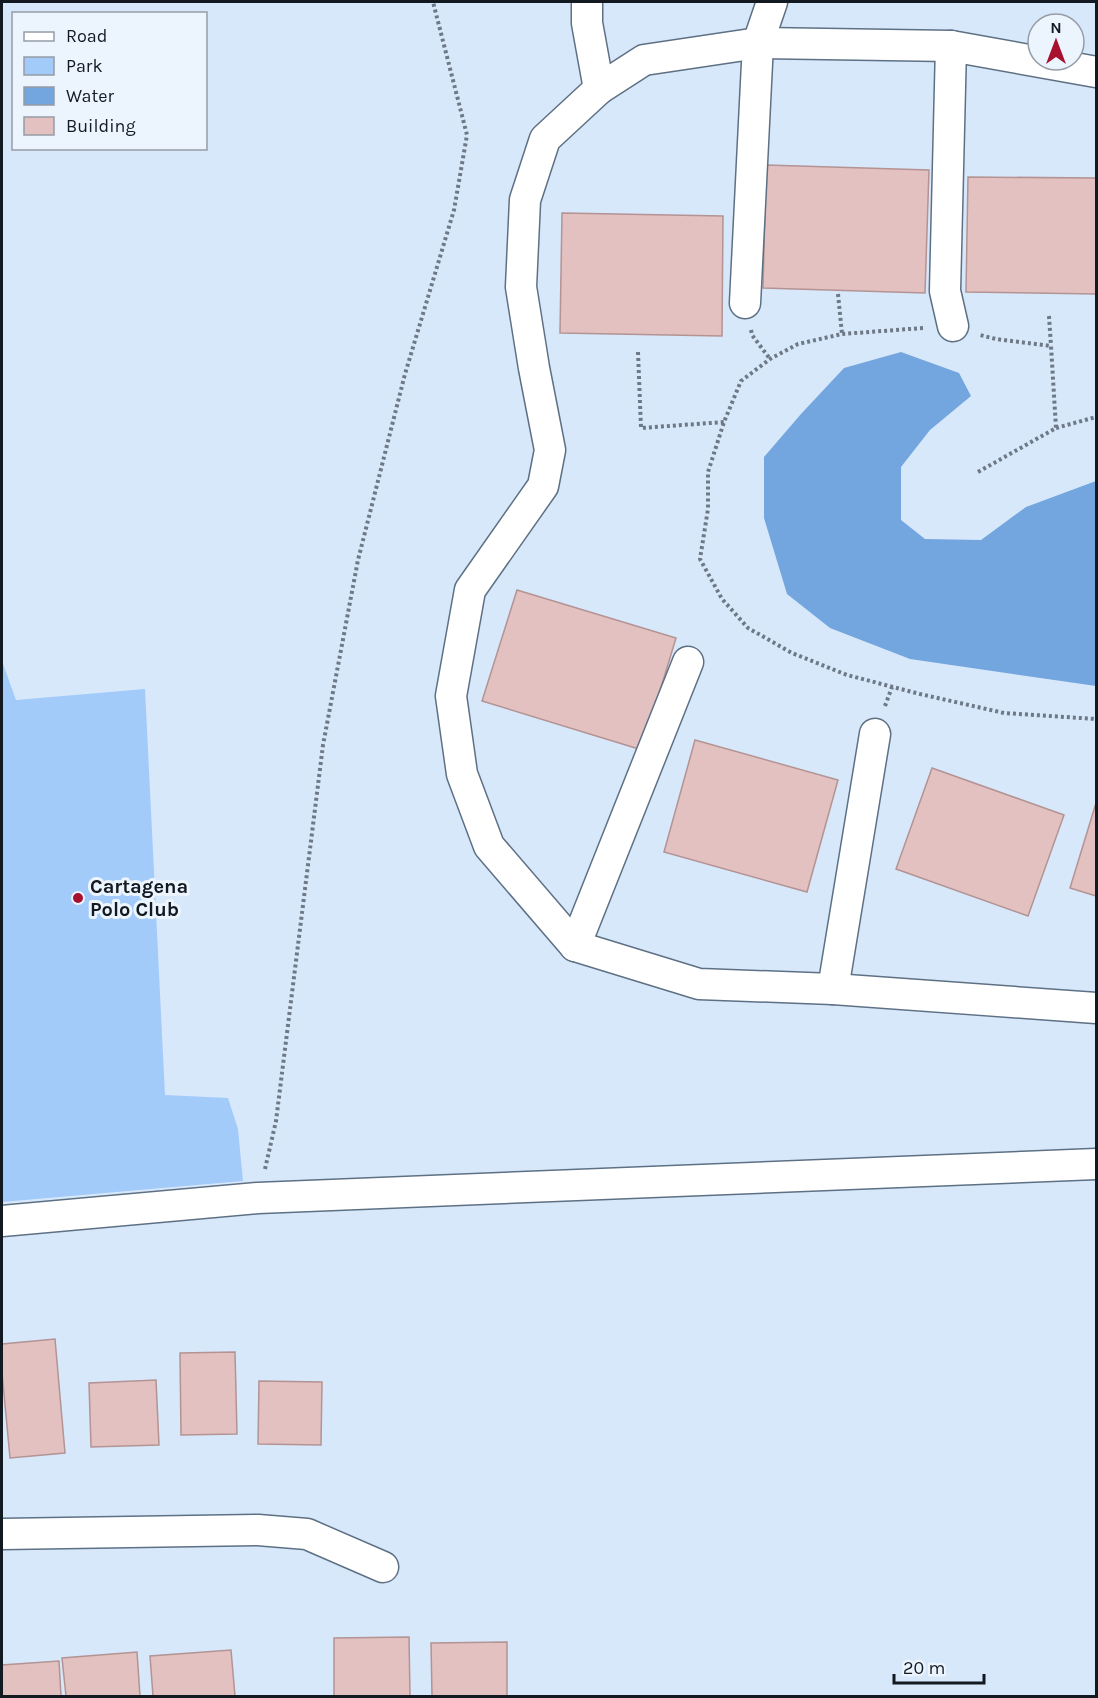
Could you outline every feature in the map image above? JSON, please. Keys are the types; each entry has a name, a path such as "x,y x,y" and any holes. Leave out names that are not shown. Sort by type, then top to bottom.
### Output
{"street":[{"path":"587,2 587,23 598,89"},
{"path":"745,303 758,43 772,2"},
{"path":"1096,72 951,46 758,43 644,60 598,89 545,139 525,200 521,287 550,450 543,486 470,590 451,696 462,774 489,846 575,946 699,984 833,989 1096,1008"},
{"path":"951,46 945,291 953,326"},
{"path":"575,946 688,662"},
{"path":"833,989 875,734"},
{"path":"2,1221 258,1198 1096,1164"},
{"path":"2,1534 258,1530 307,1534 383,1567"}],"path":[{"path":"258,1198 276,1121 323,745 358,560 405,374 454,210 467,135 433,2"},
{"path":"838,294 842,334"},
{"path":"1049,316 1056,428"},
{"path":"1051,346 996,339 953,326 842,334 798,344 770,359 741,381 724,422 708,472 708,509 700,559 722,600 748,628 792,653 847,675 1004,713 1096,719"},
{"path":"638,352 641,428 724,422"},
{"path":"978,472 1056,428 1096,417"}],"green space":[{"name":"Cartagena Polo Club","path":"2,661 16,700 145,689 165,1095 228,1098 238,1129 243,1181 2,1202"}],"water":[{"path":"901,352 959,373 971,396 930,430 901,467 901,520 925,539 981,540 1026,507 1096,481 1096,686 910,659 830,628 787,594 764,518 764,457 844,368"}],"building":[{"path":"766,165 929,170 925,293 763,288"},
{"path":"968,177 1096,178 1096,294 966,292"},
{"path":"562,213 723,216 722,336 560,333"},
{"path":"517,590 676,638 642,750 482,701"},
{"path":"695,740 838,780 807,892 664,852"},
{"path":"932,768 1064,815 1028,916 896,869"},
{"path":"1096,803 1096,896 1070,888"},
{"path":"55,1339 65,1453 10,1458 2,1373 2,1344"},
{"path":"235,1352 237,1434 181,1435 180,1353"},
{"path":"156,1380 159,1445 91,1447 89,1383"},
{"path":"259,1381 322,1382 321,1445 258,1444"},
{"path":"409,1637 410,1696 334,1696 334,1638"},
{"path":"507,1642 507,1696 432,1696 431,1643"},
{"path":"231,1650 235,1696 153,1696 150,1656"},
{"path":"137,1652 140,1696 66,1696 62,1658"},
{"path":"59,1661 61,1696 2,1696 2,1665"}],"place":[{"name":"Cartagena Polo Club","path":"78,898"}]}
